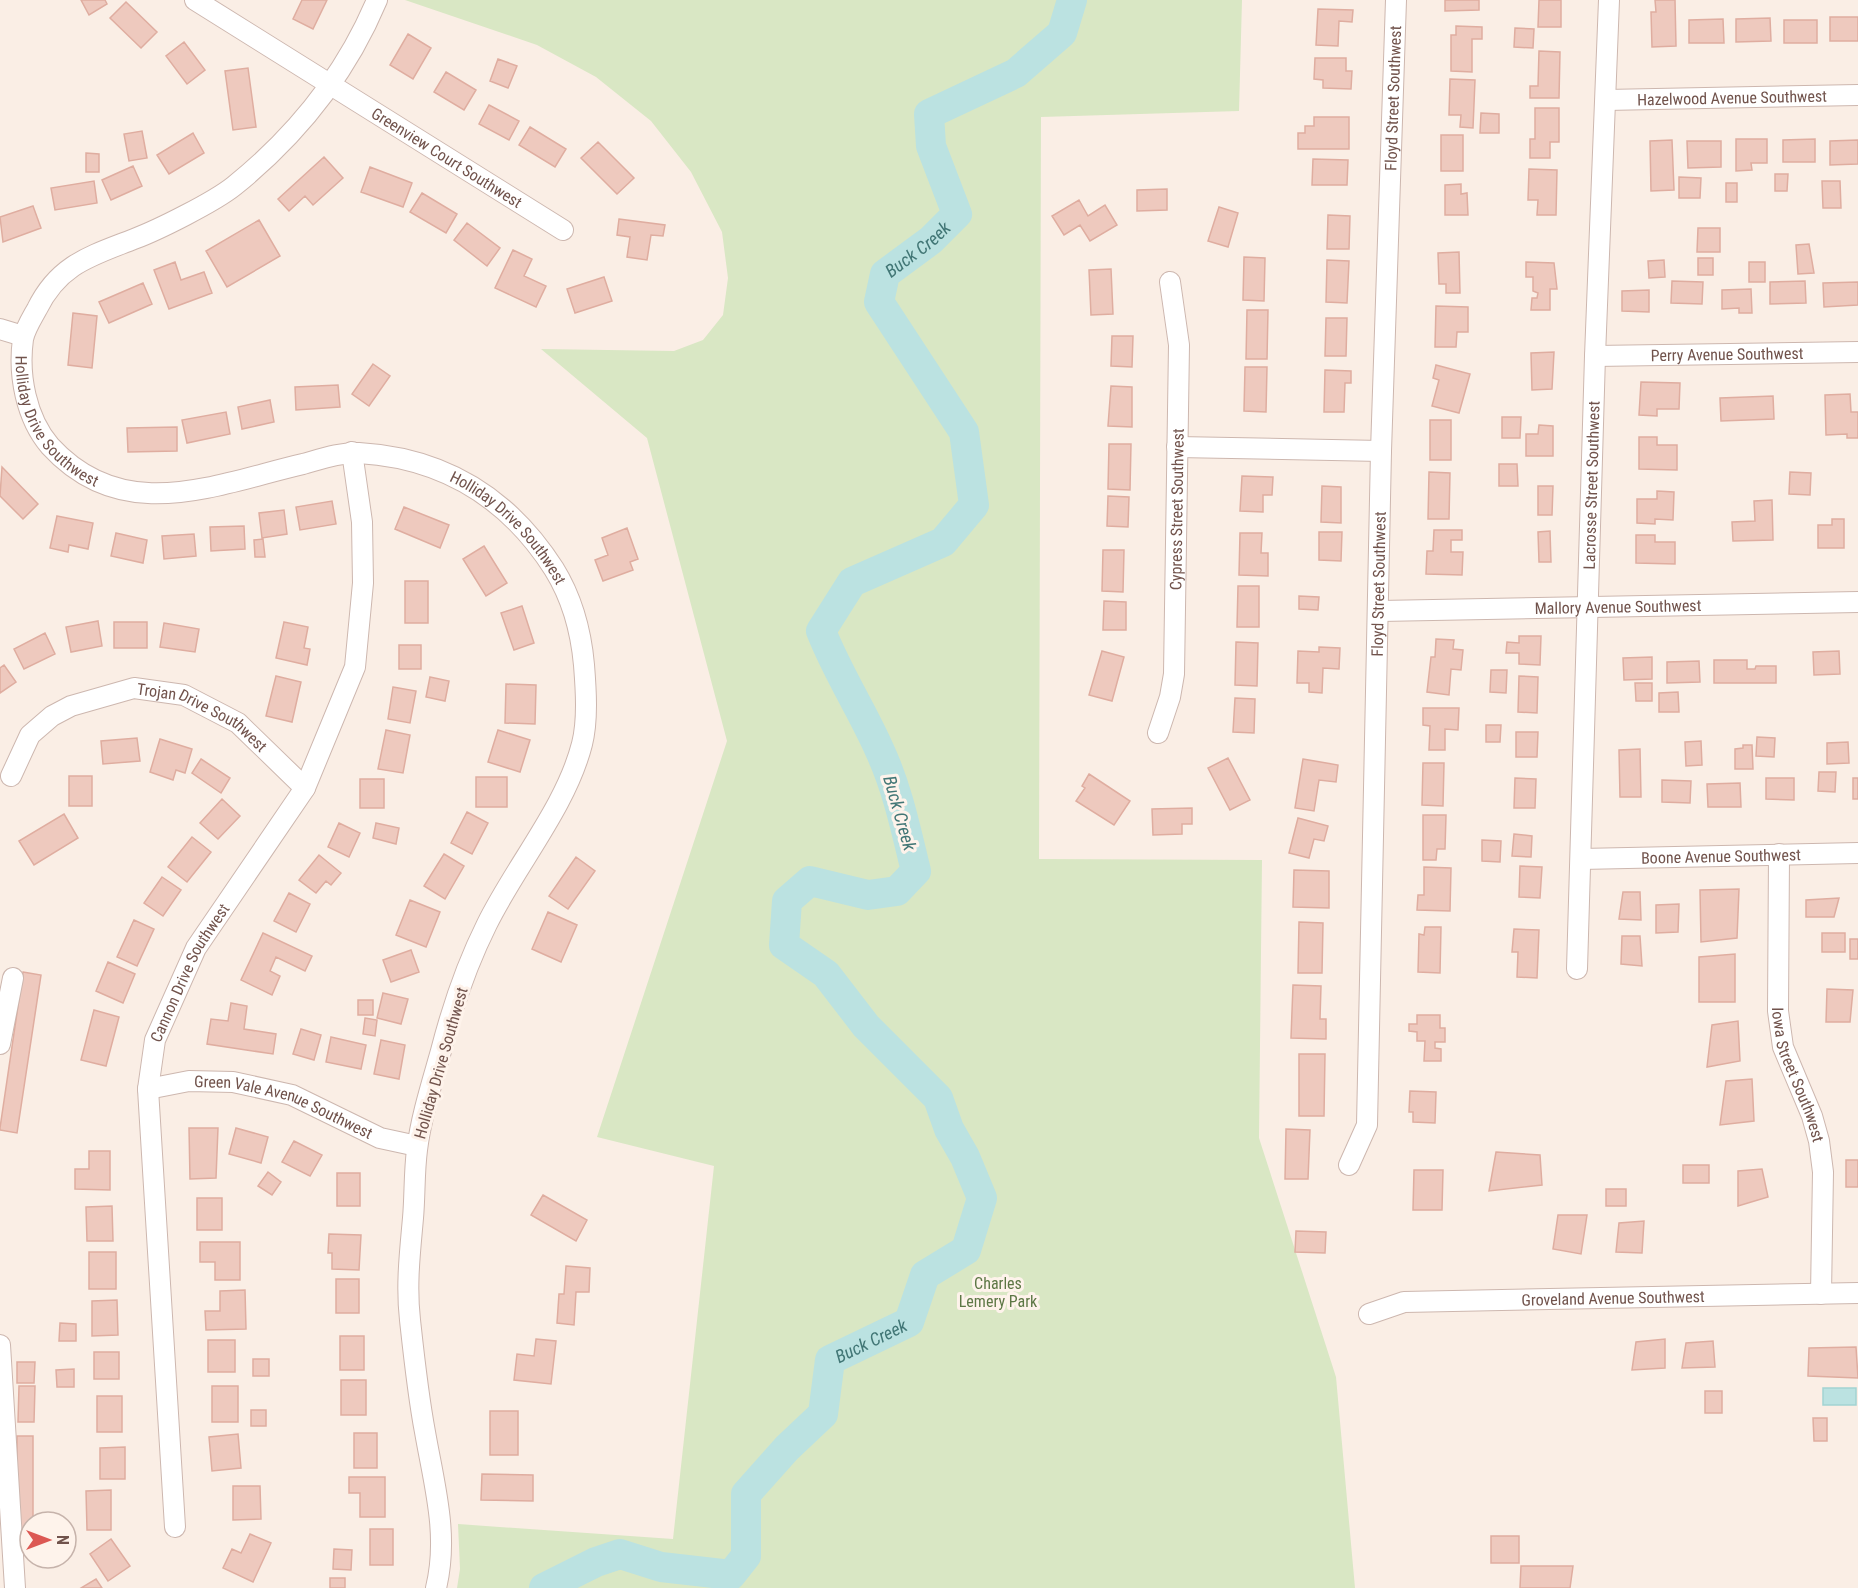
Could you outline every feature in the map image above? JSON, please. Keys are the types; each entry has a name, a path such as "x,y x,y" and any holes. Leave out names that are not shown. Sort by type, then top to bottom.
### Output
{"street":[{"name":"Greenview Court Southwest","path":"195,0 563,230"},
{"name":"Holliday Drive Southwest","path":"377,0 332,86 287,139 229,190 138,238 105,248 76,262 46,290 23,336 24,391 30,414 42,436 70,467 112,489 152,495 195,489 351,452 413,460 482,490 522,525 557,573 573,608 582,643 585,678 583,741 567,783 487,924 455,1001 417,1146 408,1266 409,1310 422,1413 439,1496 442,1564 436,1588"},
{"name":"Floyd Street Southwest","path":"1349,1165 1367,1125 1380,611 1381,451 1396,0"},
{"name":"Lacrosse Street Southwest","path":"1577,969 1594,356 1609,0"},
{"name":"Hazelwood Avenue Southwest","path":"1606,100 1858,95"},
{"name":"Cypress Street Southwest","path":"1158,733 1170,697 1174,674 1179,345 1170,282"},
{"path":"0,329 23,336"},
{"name":"Perry Avenue Southwest","path":"1594,356 1858,352"},
{"path":"1177,447 1381,451"},
{"name":"Cannon Drive Southwest","path":"176,1527 148,1089 155,1040 196,948 306,788 355,667 363,583 362,522 351,452"},
{"name":"Mallory Avenue Southwest","path":"1380,611 1858,602"},
{"name":"Trojan Drive Southwest","path":"11,776 30,735 51,716 71,706 134,688 184,695 238,723 306,788"},
{"name":"Boone Avenue Southwest","path":"1581,859 1858,853"},
{"name":"Iowa Street Southwest","path":"1779,854 1778,1011 1783,1047 1812,1116 1819,1141 1823,1172 1821,1294"},
{"path":"0,1044 13,978"},
{"name":"Green Vale Avenue Southwest","path":"148,1089 189,1081 233,1082 292,1095 380,1138 417,1146"},
{"name":"Groveland Avenue Southwest","path":"1369,1314 1404,1302 1858,1293"},
{"path":"0,1345 15,1588"}],"green space":[{"name":"Charles Lemery Park","path":"405,0 1242,0 1239,111 1041,117 1039,859 1262,860 1259,1138 1336,1377 1355,1588 457,1588 460,1569 458,1524 673,1539 714,1166 597,1137 727,741 647,438 541,349 674,351 703,340 723,315 728,278 722,232 691,172 651,121 596,77 537,45"}],"water":[{"path":"1823,1388 1856,1388 1856,1405 1823,1405"}],"building":[{"path":"81,0 105,0 107,4 89,15"},
{"path":"302,0 327,0 313,29 293,19"},
{"path":"1445,0 1479,0 1479,10 1445,11"},
{"path":"1539,0 1561,0 1561,27 1538,27"},
{"path":"1655,0 1675,0 1676,46 1652,47 1651,12 1656,12"},
{"path":"126,2 157,32 141,48 110,18"},
{"path":"1318,9 1353,10 1352,22 1339,21 1338,46 1316,45"},
{"path":"1830,17 1858,17 1858,41 1830,41"},
{"path":"1770,18 1771,41 1736,42 1736,19"},
{"path":"1723,19 1724,43 1689,43 1689,20"},
{"path":"1784,20 1817,20 1817,43 1784,43"},
{"path":"1456,26 1482,27 1482,39 1472,39 1472,72 1451,71 1451,35 1456,35"},
{"path":"1515,28 1534,29 1533,48 1514,47"},
{"path":"408,34 431,48 413,79 390,65"},
{"path":"184,42 205,70 187,84 166,56"},
{"path":"1539,51 1560,52 1559,98 1530,98 1530,86 1538,86"},
{"path":"1315,58 1346,58 1346,71 1352,71 1351,89 1323,88 1323,80 1314,79"},
{"path":"498,59 517,66 508,88 490,81"},
{"path":"248,68 256,127 233,130 225,71"},
{"path":"446,72 476,90 464,110 434,92"},
{"path":"1450,79 1475,80 1473,128 1460,127 1461,115 1449,115"},
{"path":"489,105 519,121 509,140 479,124"},
{"path":"1535,108 1559,108 1559,142 1550,142 1550,158 1530,158 1530,139 1535,139"},
{"path":"1481,113 1499,114 1499,133 1480,133"},
{"path":"1314,117 1349,117 1349,149 1298,149 1298,133 1305,133 1305,126 1314,126"},
{"path":"530,127 566,149 555,167 519,145"},
{"path":"142,131 147,158 129,161 124,134"},
{"path":"193,133 204,153 169,174 157,155"},
{"path":"1441,135 1463,135 1463,171 1441,171"},
{"path":"1736,139 1767,139 1767,163 1751,163 1752,170 1736,171"},
{"path":"1815,139 1815,162 1783,162 1783,140"},
{"path":"1672,140 1674,190 1651,191 1650,141"},
{"path":"1858,140 1858,164 1830,165 1830,141"},
{"path":"1687,141 1721,141 1721,167 1688,168"},
{"path":"598,142 634,178 617,194 581,158"},
{"path":"86,153 99,154 99,172 86,172"},
{"path":"324,157 343,178 313,205 305,196 289,211 278,199"},
{"path":"1313,159 1348,160 1347,185 1312,185"},
{"path":"133,166 142,186 111,200 102,180"},
{"path":"370,167 412,183 403,207 361,192"},
{"path":"1529,169 1557,170 1556,215 1537,215 1538,200 1528,200"},
{"path":"1775,174 1788,174 1787,191 1775,191"},
{"path":"1679,177 1701,178 1700,198 1679,198"},
{"path":"94,181 97,203 55,210 51,188"},
{"path":"1822,181 1840,181 1841,208 1823,208"},
{"path":"1726,183 1737,183 1737,202 1726,202"},
{"path":"1461,184 1461,194 1467,193 1468,215 1445,215 1445,185"},
{"path":"1167,189 1167,210 1137,211 1137,190"},
{"path":"422,193 457,214 446,233 410,212"},
{"path":"1079,200 1088,216 1105,205 1117,225 1090,241 1080,225 1064,235 1052,216"},
{"path":"33,206 41,228 3,242 0,217"},
{"path":"1219,207 1238,213 1228,247 1208,241"},
{"path":"1328,215 1350,216 1349,249 1327,249"},
{"path":"619,219 665,225 663,236 651,235 647,260 627,257 630,237 617,235"},
{"path":"259,220 280,256 227,287 206,251"},
{"path":"467,223 500,248 487,266 454,240"},
{"path":"1698,228 1720,228 1720,252 1697,252"},
{"path":"1809,244 1814,273 1798,274 1796,245"},
{"path":"513,250 532,259 524,276 546,286 536,307 495,288"},
{"path":"1459,252 1460,293 1446,293 1446,284 1439,284 1438,253"},
{"path":"1244,257 1265,258 1264,301 1243,300"},
{"path":"1698,258 1713,258 1713,275 1698,275"},
{"path":"1327,260 1349,261 1347,303 1326,302"},
{"path":"1664,260 1665,277 1649,278 1648,261"},
{"path":"175,262 181,280 204,272 212,293 169,309 154,270"},
{"path":"1526,262 1554,263 1557,289 1550,289 1550,310 1531,310 1532,298 1537,298 1538,293 1533,291 1533,277 1526,277"},
{"path":"1749,262 1765,262 1765,282 1749,282"},
{"path":"1111,269 1113,314 1091,315 1089,270"},
{"path":"604,277 612,301 575,313 567,289"},
{"path":"1672,281 1703,282 1702,304 1671,303"},
{"path":"1805,281 1806,303 1770,304 1770,282"},
{"path":"1858,282 1858,305 1824,307 1823,283"},
{"path":"143,283 152,304 109,323 99,302"},
{"path":"1751,289 1752,313 1739,313 1739,308 1722,309 1722,290"},
{"path":"1649,290 1649,312 1622,311 1622,291"},
{"path":"1436,306 1468,307 1468,332 1457,332 1456,347 1435,347"},
{"path":"1247,310 1268,310 1267,359 1246,359"},
{"path":"73,313 97,316 92,368 68,365"},
{"path":"1326,318 1347,318 1346,356 1325,356"},
{"path":"1112,336 1133,336 1132,367 1111,366"},
{"path":"1554,352 1552,389 1532,390 1531,353"},
{"path":"373,364 390,376 369,406 352,394"},
{"path":"1436,365 1470,374 1459,413 1432,406 1439,380 1433,378"},
{"path":"1245,367 1267,367 1266,412 1244,411"},
{"path":"1325,370 1351,371 1351,383 1345,383 1344,412 1324,412"},
{"path":"1641,382 1680,383 1679,409 1657,409 1657,416 1639,415"},
{"path":"338,385 340,407 296,410 295,387"},
{"path":"1111,386 1132,387 1132,427 1108,426"},
{"path":"1850,394 1851,412 1858,412 1858,438 1847,438 1847,434 1826,435 1825,395"},
{"path":"1773,396 1774,419 1721,421 1720,398"},
{"path":"270,400 274,422 242,429 238,407"},
{"path":"226,412 230,434 187,443 182,420"},
{"path":"1502,417 1521,417 1520,438 1502,438"},
{"path":"1430,420 1451,420 1451,460 1430,460"},
{"path":"1539,425 1553,426 1553,456 1526,456 1526,434 1538,434"},
{"path":"177,427 177,451 128,452 127,428"},
{"path":"1639,437 1657,437 1657,445 1677,445 1677,470 1639,469"},
{"path":"1109,444 1131,444 1130,490 1108,489"},
{"path":"1499,464 1517,464 1518,486 1499,486"},
{"path":"2,467 38,504 23,519 0,496"},
{"path":"1429,472 1450,473 1449,519 1428,519"},
{"path":"1790,472 1811,473 1810,495 1789,494"},
{"path":"1242,476 1273,477 1272,495 1263,495 1263,512 1240,511"},
{"path":"1322,486 1341,487 1341,523 1321,522"},
{"path":"1538,486 1553,486 1552,515 1538,515"},
{"path":"1657,491 1674,492 1673,520 1655,519 1655,524 1637,523 1637,499 1657,499"},
{"path":"1108,496 1129,497 1128,527 1107,526"},
{"path":"1772,500 1773,540 1733,541 1732,522 1755,521 1754,501"},
{"path":"332,501 336,524 300,530 296,507"},
{"path":"404,507 449,525 440,548 395,529"},
{"path":"284,510 287,534 262,538 259,513"},
{"path":"57,516 93,523 88,549 69,545 68,552 50,548"},
{"path":"1832,519 1844,519 1844,548 1818,548 1818,525 1832,525"},
{"path":"244,526 245,549 211,551 210,527"},
{"path":"627,528 638,559 630,562 633,570 603,581 595,560 608,555 602,538"},
{"path":"1434,530 1462,530 1462,540 1451,540 1451,552 1463,552 1462,575 1426,574 1427,551 1433,551"},
{"path":"1550,531 1551,562 1539,562 1538,532"},
{"path":"1319,532 1342,532 1341,561 1319,560"},
{"path":"116,533 147,540 143,563 111,556"},
{"path":"1240,533 1262,533 1261,553 1268,553 1268,576 1239,575"},
{"path":"194,534 196,556 164,559 162,536"},
{"path":"1636,535 1655,535 1655,542 1675,542 1675,564 1636,563"},
{"path":"263,539 265,557 255,557 254,540"},
{"path":"484,546 507,583 486,596 463,559"},
{"path":"1103,550 1124,550 1123,592 1102,591"},
{"path":"405,581 428,581 428,623 405,623"},
{"path":"1238,586 1259,586 1259,627 1237,627"},
{"path":"1299,596 1319,597 1318,610 1299,609"},
{"path":"1104,601 1126,602 1126,630 1103,630"},
{"path":"522,606 534,643 514,650 501,613"},
{"path":"98,621 102,646 71,652 66,627"},
{"path":"114,622 147,622 147,648 114,648"},
{"path":"284,622 308,627 304,648 310,649 307,665 276,658"},
{"path":"164,623 199,629 195,652 160,647"},
{"path":"45,633 55,654 24,669 14,649"},
{"path":"1519,636 1541,636 1540,665 1519,664 1519,653 1506,653 1507,642 1519,643"},
{"path":"1436,639 1454,640 1453,649 1463,650 1461,670 1451,669 1449,695 1427,692 1431,657 1435,657"},
{"path":"1236,642 1258,643 1257,686 1235,685"},
{"path":"399,645 421,645 421,669 399,669"},
{"path":"1319,647 1340,648 1339,669 1323,668 1322,693 1309,692 1309,683 1297,683 1298,651 1319,652"},
{"path":"1102,651 1124,657 1112,701 1089,695"},
{"path":"1839,651 1840,674 1814,675 1813,652"},
{"path":"1652,657 1652,679 1624,680 1623,658"},
{"path":"1714,660 1747,660 1747,669 1755,669 1756,666 1776,666 1776,683 1714,683"},
{"path":"1699,661 1700,682 1667,683 1667,662"},
{"path":"4,665 16,682 0,693 0,668"},
{"path":"1491,670 1507,670 1506,693 1490,692"},
{"path":"276,676 301,682 292,722 266,716"},
{"path":"1519,676 1538,677 1537,713 1518,712"},
{"path":"430,677 449,681 445,701 426,697"},
{"path":"1635,683 1652,683 1652,701 1636,701"},
{"path":"506,684 536,685 535,724 505,723"},
{"path":"393,687 416,691 410,723 388,719"},
{"path":"1678,692 1679,712 1659,712 1659,693"},
{"path":"1235,698 1255,699 1254,733 1233,732"},
{"path":"1423,708 1459,708 1458,730 1445,729 1445,750 1429,750 1430,726 1423,725"},
{"path":"1486,725 1501,725 1500,742 1486,742"},
{"path":"386,730 410,735 403,773 378,769"},
{"path":"498,730 530,740 520,772 488,762"},
{"path":"1516,732 1538,732 1537,757 1516,757"},
{"path":"1757,737 1775,738 1774,757 1756,756"},
{"path":"137,738 140,761 103,764 101,741"},
{"path":"160,739 192,749 185,773 176,770 173,780 150,772"},
{"path":"1701,741 1702,765 1686,766 1685,742"},
{"path":"1848,742 1849,763 1827,764 1827,743"},
{"path":"1743,745 1752,745 1753,769 1735,769 1735,749 1743,748"},
{"path":"1640,749 1641,797 1620,797 1619,750"},
{"path":"1228,758 1250,800 1230,810 1208,768"},
{"path":"201,759 230,778 221,793 192,773"},
{"path":"1303,759 1338,765 1336,782 1319,780 1314,811 1295,808"},
{"path":"1423,763 1444,763 1443,806 1422,805"},
{"path":"1819,772 1836,772 1835,792 1818,791"},
{"path":"1089,774 1130,801 1114,825 1076,801 1085,788 1082,786"},
{"path":"69,776 92,776 92,806 69,806"},
{"path":"476,777 507,777 507,807 476,807"},
{"path":"1515,778 1536,779 1535,808 1514,808"},
{"path":"1766,778 1794,778 1794,800 1766,799"},
{"path":"1853,778 1858,778 1858,799 1853,799"},
{"path":"360,779 384,779 384,808 360,808"},
{"path":"1662,780 1691,781 1690,803 1662,802"},
{"path":"1740,783 1741,807 1708,807 1707,784"},
{"path":"222,799 240,816 218,839 200,823"},
{"path":"1192,808 1192,824 1182,824 1182,834 1153,835 1152,809"},
{"path":"467,812 488,823 472,854 451,843"},
{"path":"64,814 78,838 34,865 19,841"},
{"path":"1423,815 1446,815 1445,849 1437,849 1436,860 1423,860"},
{"path":"1298,818 1328,826 1324,841 1314,839 1309,858 1289,853"},
{"path":"339,823 360,833 349,857 328,847"},
{"path":"376,823 399,828 396,844 373,838"},
{"path":"1514,834 1532,836 1531,857 1512,856"},
{"path":"192,837 211,852 187,882 168,867"},
{"path":"1482,840 1501,841 1500,862 1482,861"},
{"path":"444,854 464,866 445,899 424,886"},
{"path":"319,855 341,873 331,885 326,881 316,893 299,880"},
{"path":"576,857 595,871 568,909 549,896"},
{"path":"1520,866 1542,867 1540,898 1519,897"},
{"path":"1424,867 1451,868 1450,911 1417,910 1418,895 1424,895"},
{"path":"1294,870 1329,871 1329,908 1293,907"},
{"path":"162,877 181,890 163,916 144,903"},
{"path":"1739,889 1737,938 1701,942 1700,890"},
{"path":"1623,892 1640,892 1641,920 1619,919"},
{"path":"289,893 310,904 296,932 274,921"},
{"path":"1839,898 1834,917 1806,917 1806,900"},
{"path":"410,900 440,912 426,947 396,935"},
{"path":"1679,904 1678,932 1656,933 1656,905"},
{"path":"548,912 577,925 561,962 532,949"},
{"path":"134,920 154,929 137,966 117,957"},
{"path":"1299,922 1323,923 1322,973 1298,973"},
{"path":"1425,927 1441,927 1440,973 1418,972 1419,934 1424,935"},
{"path":"1514,929 1539,930 1537,978 1517,977 1518,952 1512,952"},
{"path":"263,933 312,956 305,971 276,957 270,971 280,976 272,995 241,980"},
{"path":"1822,933 1845,933 1845,952 1822,952"},
{"path":"1622,936 1640,936 1642,966 1621,964"},
{"path":"1850,939 1858,939 1858,959 1850,959"},
{"path":"411,950 419,972 391,982 383,960"},
{"path":"1735,954 1735,1002 1699,1002 1699,957"},
{"path":"108,962 135,974 123,1003 96,991"},
{"path":"23,972 41,975 17,1133 0,1130 0,1128"},
{"path":"1293,985 1321,986 1320,1019 1326,1019 1326,1039 1291,1038"},
{"path":"1827,989 1853,990 1850,1022 1826,1022"},
{"path":"383,993 408,999 401,1024 377,1018"},
{"path":"358,1000 373,1000 373,1015 358,1015"},
{"path":"231,1003 247,1006 244,1029 276,1034 273,1054 207,1044 211,1019 228,1021"},
{"path":"94,1010 119,1017 106,1066 81,1060"},
{"path":"1417,1015 1440,1015 1440,1028 1445,1028 1445,1042 1435,1042 1435,1048 1441,1049 1441,1061 1424,1061 1425,1041 1417,1041 1417,1032 1409,1031 1409,1024 1417,1024"},
{"path":"365,1018 377,1020 375,1036 363,1034"},
{"path":"1738,1021 1740,1061 1707,1067 1712,1025"},
{"path":"301,1029 321,1035 314,1060 293,1054"},
{"path":"331,1037 366,1045 361,1069 326,1062"},
{"path":"381,1040 405,1045 399,1079 374,1074"},
{"path":"1299,1054 1325,1054 1324,1116 1299,1116"},
{"path":"1752,1079 1754,1121 1720,1125 1726,1081"},
{"path":"1410,1091 1436,1092 1435,1123 1413,1122 1413,1112 1409,1112"},
{"path":"189,1128 218,1128 216,1178 190,1179"},
{"path":"236,1128 268,1137 261,1163 229,1154"},
{"path":"1286,1129 1310,1130 1308,1179 1285,1179"},
{"path":"294,1141 322,1155 310,1176 282,1162"},
{"path":"89,1151 110,1151 110,1190 75,1189 75,1169 89,1169"},
{"path":"1496,1152 1540,1155 1542,1185 1489,1191"},
{"path":"1846,1160 1858,1160 1858,1187 1846,1187"},
{"path":"1683,1165 1709,1165 1709,1183 1683,1183"},
{"path":"1762,1169 1768,1197 1738,1206 1738,1171"},
{"path":"1414,1170 1443,1170 1442,1210 1413,1210"},
{"path":"268,1172 281,1182 272,1195 258,1186"},
{"path":"337,1173 360,1173 360,1206 337,1206"},
{"path":"1606,1189 1626,1189 1626,1206 1606,1206"},
{"path":"543,1195 587,1220 576,1241 531,1215"},
{"path":"197,1198 222,1198 222,1230 197,1230"},
{"path":"112,1206 113,1241 87,1241 86,1207"},
{"path":"1558,1215 1587,1215 1581,1254 1553,1249"},
{"path":"1644,1221 1642,1253 1616,1252 1619,1223"},
{"path":"1296,1231 1326,1232 1325,1253 1295,1252"},
{"path":"329,1234 361,1235 359,1270 332,1269 332,1253 328,1253"},
{"path":"200,1242 240,1242 240,1280 215,1280 215,1262 200,1262"},
{"path":"89,1252 116,1252 116,1289 89,1289"},
{"path":"566,1266 590,1268 589,1292 576,1292 574,1325 557,1323 559,1294 564,1294"},
{"path":"336,1279 359,1279 359,1313 336,1313"},
{"path":"245,1290 246,1329 206,1330 205,1311 220,1311 220,1291"},
{"path":"117,1300 118,1335 92,1336 92,1301"},
{"path":"60,1323 76,1324 76,1341 59,1341"},
{"path":"340,1336 364,1336 364,1370 340,1370"},
{"path":"536,1339 556,1341 551,1384 514,1380 517,1354 534,1356"},
{"path":"1665,1339 1665,1368 1632,1370 1636,1342"},
{"path":"208,1340 235,1340 235,1372 208,1372"},
{"path":"1713,1341 1715,1367 1682,1368 1686,1343"},
{"path":"1856,1347 1858,1378 1808,1376 1809,1348"},
{"path":"94,1352 119,1352 119,1379 94,1379"},
{"path":"253,1359 269,1359 269,1376 253,1376"},
{"path":"17,1362 35,1362 34,1383 17,1383"},
{"path":"74,1369 74,1387 57,1387 56,1370"},
{"path":"341,1380 366,1380 366,1415 341,1415"},
{"path":"19,1386 35,1386 34,1422 18,1422"},
{"path":"212,1386 238,1386 238,1422 212,1422"},
{"path":"1705,1391 1722,1391 1722,1413 1705,1413"},
{"path":"97,1396 122,1396 122,1432 97,1432"},
{"path":"251,1410 266,1410 266,1426 251,1426"},
{"path":"490,1411 518,1411 518,1455 490,1455"},
{"path":"1813,1418 1827,1418 1827,1441 1814,1441"},
{"path":"354,1433 377,1433 377,1468 354,1468"},
{"path":"238,1434 241,1468 212,1471 209,1437"},
{"path":"17,1436 33,1436 33,1510 18,1510 17,1529"},
{"path":"125,1447 125,1479 100,1479 100,1448"},
{"path":"482,1474 533,1475 533,1501 481,1500"},
{"path":"349,1477 385,1477 385,1517 360,1517 360,1493 349,1493"},
{"path":"233,1486 260,1486 261,1519 233,1520"},
{"path":"111,1490 111,1530 87,1530 86,1491"},
{"path":"370,1529 393,1529 393,1565 370,1565"},
{"path":"250,1534 271,1543 253,1582 223,1568 232,1549 241,1553"},
{"path":"1491,1536 1519,1536 1519,1563 1491,1563"},
{"path":"111,1539 130,1566 108,1581 90,1554"},
{"path":"334,1549 352,1550 351,1570 333,1569"},
{"path":"1521,1566 1573,1566 1570,1588 1520,1588"},
{"path":"330,1578 345,1578 345,1588 330,1588"},
{"path":"96,1579 102,1588 81,1588"}],"waterway":[{"name":"Buck Creek","path":"544,1588 596,1562 620,1554 661,1567 731,1575 746,1556 746,1494 787,1448 823,1414 830,1360 909,1322 925,1275 966,1250 982,1198 965,1157 949,1129 938,1098 866,1026 826,974 784,945 787,901 810,881 868,895 897,891 916,871 892,781 873,736 821,631 852,582 943,542 974,505 964,432 879,302 885,274 931,240 957,214 931,146 929,114 1016,73 1062,33 1072,0"}]}
